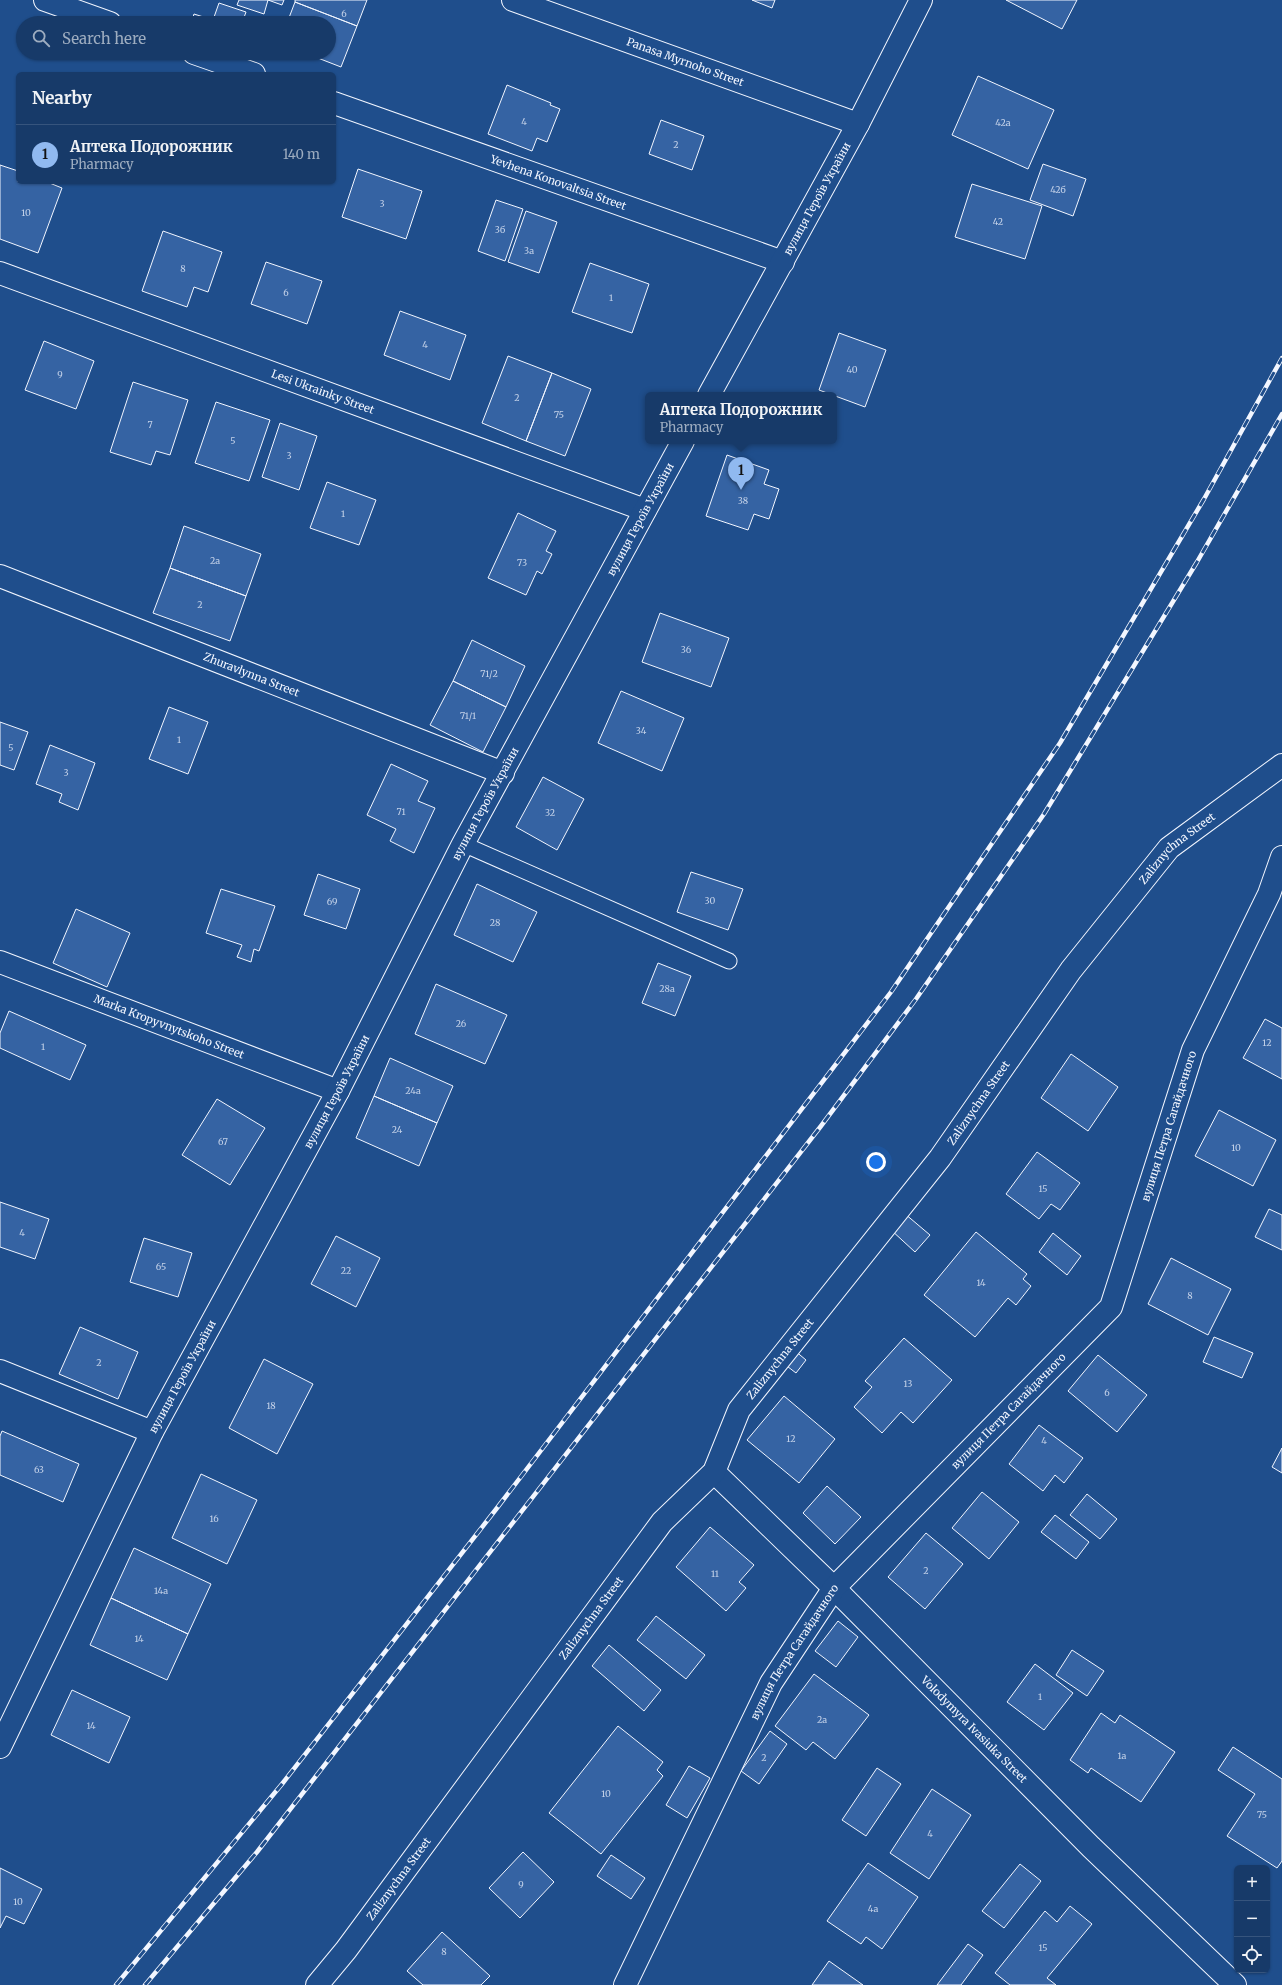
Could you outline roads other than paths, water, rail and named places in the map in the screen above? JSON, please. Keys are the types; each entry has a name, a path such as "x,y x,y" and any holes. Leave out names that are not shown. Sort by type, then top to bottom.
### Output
{"street":[{"path":"45,0 90,16"},
{"name":"Panasa Myrnoho Street","path":"512,0 858,124"},
{"name":"вулиця Героїв України","path":"711,392 858,124 921,0"},
{"path":"214,60 248,72"},
{"name":"Yevhena Konovaltsia Street","path":"336,103 783,262"},
{"name":"Lesi Ukrainky Street","path":"0,272 645,510"},
{"name":"вулиця Героїв України","path":"0,1747 152,1432 338,1091 463,844 681,444"},
{"name":"Zhuravlynna Street","path":"0,576 503,773"},
{"name":"Zaliznychna Street","path":"317,1985 346,1950 662,1522 714,1472 739,1410 940,1158 1071,970 1169,848 1282,765"},
{"name":"вулиця Петра Сагайдачного","path":"625,1985 771,1683 834,1588 1111,1307 1193,1050 1269,894 1282,857"},
{"name":"Marka Kropyvnytskoho Street","path":"0,962 338,1091"},
{"path":"0,1371 152,1432"},
{"name":"Volodymyra Ivasiuka Street","path":"714,1472 834,1588 1091,1847 1236,1985"}],"lane":[{"path":"463,844 729,961"}],"railway":[{"path":"116,1985 282,1784 497,1508 891,992 1060,743 1204,499 1282,358"},
{"path":"145,1985 257,1852 821,1126 916,999 1044,814 1197,562 1282,414"}],"place":[{"name":"Аптека Подорожник","path":"741,490"}]}
